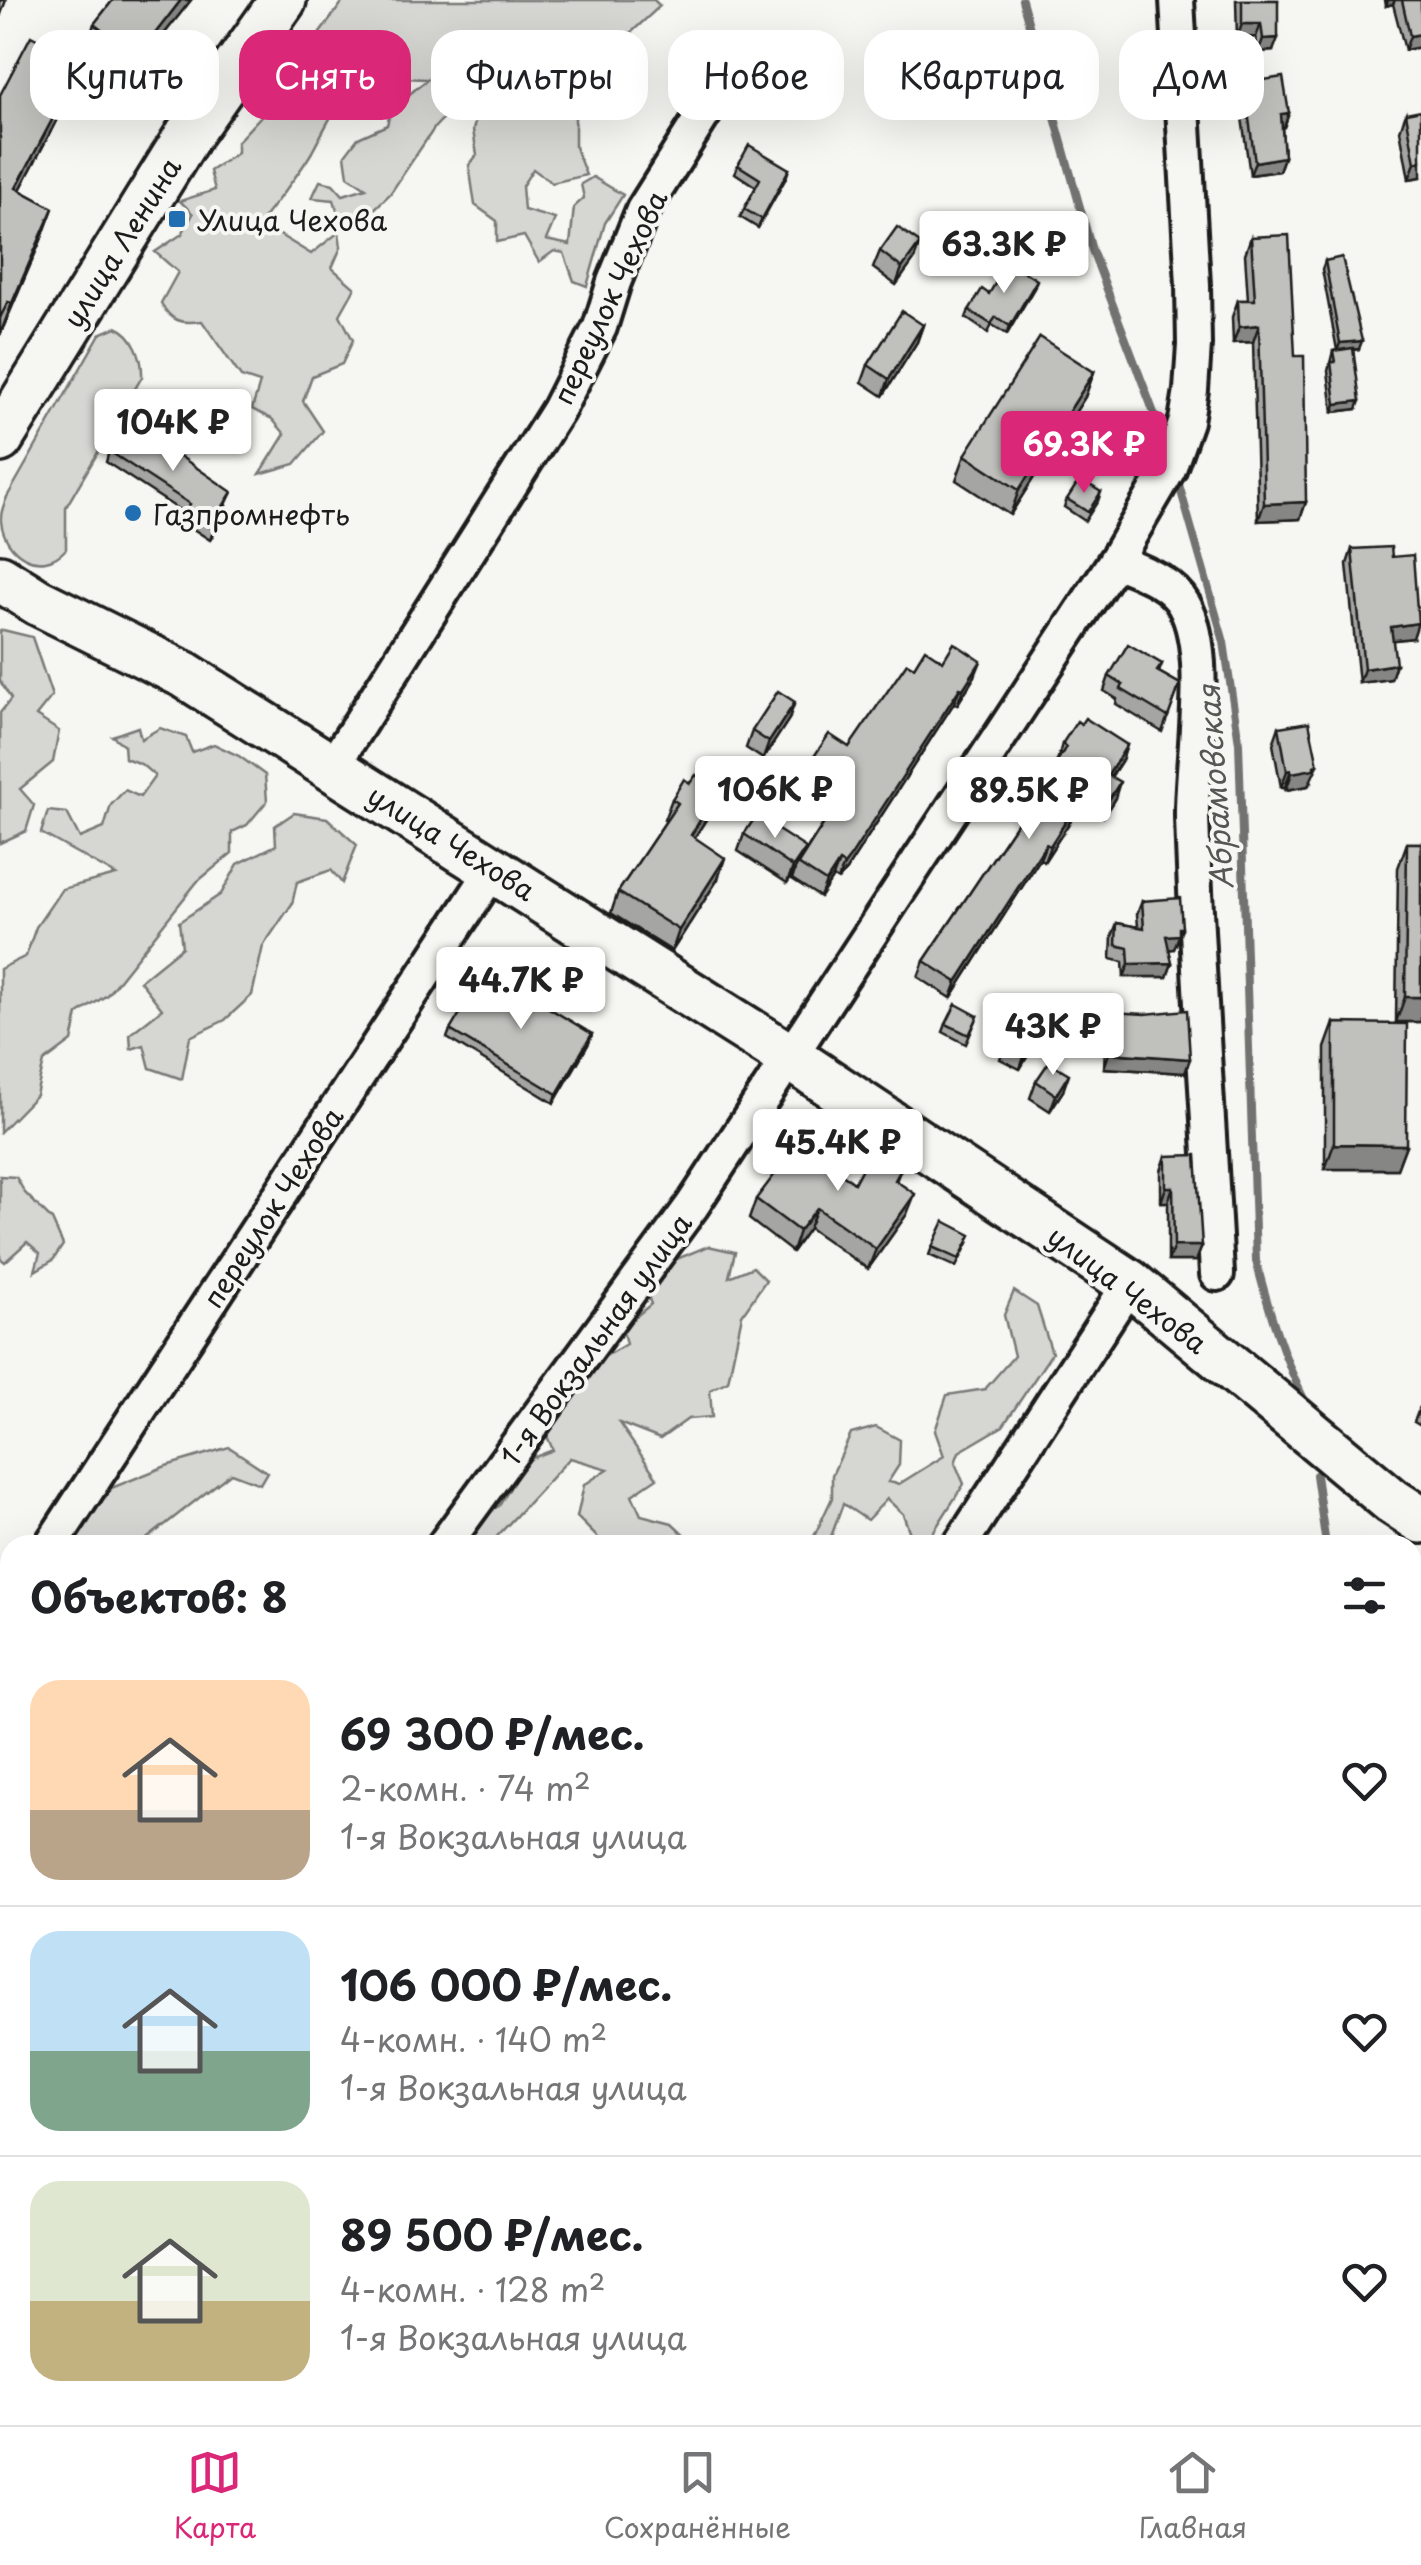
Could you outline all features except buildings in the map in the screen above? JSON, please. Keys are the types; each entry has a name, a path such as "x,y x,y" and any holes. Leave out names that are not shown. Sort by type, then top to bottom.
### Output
{"street":[{"name":"улица Ленина","path":"0,439 188,135 283,0"},
{"name":"1-я Вокзальная улица","path":"451,1535 692,1206 1114,561 1169,469 1186,420 1194,345 1177,0"},
{"name":"переулок Чехова","path":"332,767 558,410 600,328 643,210 700,120"},
{"path":"1114,561 1176,593 1185,606 1196,640 1194,882 1218,1274"},
{"name":"улица Чехова","path":"0,578 38,602 185,675 790,1056 1130,1284 1392,1501 1421,1520"},
{"name":"переулок Чехова","path":"58,1535 494,868"},
{"path":"967,1535 1130,1284"}],"shaded area":[{"path":"344,0 654,0 660,6 634,30 431,30 431,120 442,120 390,194 364,219 339,216 334,200 312,198 320,181 333,184 343,195 366,188 348,176 345,155 358,138 387,125 388,120 411,120 411,93 428,79 411,78 411,30 322,30"},
{"path":"257,120 329,120 306,161 261,222 264,234 278,234 311,254 339,232 341,247 332,268 355,288 340,315 353,340 342,364 312,376 303,401 323,431 295,464 260,474 285,434 272,419 252,409 260,383 241,377 202,321 178,320 165,309 161,303 178,272 155,252 182,234 193,214 180,201 215,190 210,171 237,153 237,142"},
{"path":"476,120 575,120 575,147 586,175 552,183 533,169 522,186 524,210 555,219 546,240 570,245 574,207 584,198 581,184 593,177 623,195 605,223 587,286 574,281 564,253 554,251 539,262 524,236 497,242 497,221 475,205 469,165 477,155 473,130"},
{"path":"116,327 136,347 142,377 66,507 66,549 46,561 25,558 16,552 4,533 1,518 7,497 100,334"},
{"path":"3,630 32,637 52,696 36,716 59,731 53,762 20,789 34,805 26,831 0,843 0,713 11,699 0,681"},
{"path":"138,727 141,739 160,728 186,737 192,752 214,744 239,756 265,775 267,801 247,825 232,832 232,853 197,882 107,995 78,1014 72,1041 44,1062 36,1095 0,1132 0,969 26,956 36,927 62,889 116,875 41,833 48,811 67,813 80,838 104,828 111,805 125,790 140,797 155,776 141,764 125,758 124,745 112,736"},
{"path":"294,813 327,818 357,845 342,883 331,870 297,882 292,904 263,946 252,995 225,1020 190,1037 182,1079 150,1068 144,1045 131,1049 130,1034 162,1009 140,981 182,947 179,922 221,894 238,864 276,845 275,826"},
{"path":"0,1176 16,1177 25,1193 52,1220 63,1245 53,1260 35,1271 40,1253 27,1242 5,1262 0,1258"},
{"path":"708,1246 735,1252 729,1277 753,1267 766,1280 742,1315 728,1381 710,1390 712,1417 688,1419 660,1439 619,1423 657,1478 632,1495 641,1515 672,1523 685,1535 595,1535 577,1517 584,1485 608,1469 570,1458 498,1535 465,1535 480,1516 499,1506 527,1460 553,1450 544,1429 604,1357 626,1344 622,1328 651,1304 646,1291 667,1263"},
{"path":"1014,1291 1037,1306 1052,1353 1003,1426 959,1452 955,1463 964,1484 931,1535 910,1535 903,1514 887,1499 867,1520 843,1504 832,1535 815,1535 832,1498 832,1475 851,1434 876,1427 900,1440 899,1465 888,1482 899,1484 944,1456 935,1431 947,1395 985,1389 1014,1356 1004,1315"},
{"path":"229,1447 267,1472 260,1484 231,1473 152,1535 69,1535 99,1493 166,1466"}],"waterway":[{"name":"Абрамовская","path":"1022,0 1092,250 1165,442"},
{"name":"Абрамовская","path":"1176,474 1224,642 1239,743 1256,1261 1277,1334 1306,1403"},
{"name":"Абрамовская","path":"1316,1475 1325,1535"}],"place":[{"name":"Улица Чехова","path":"177,219"},
{"name":"Газпромнефть","path":"133,513"}]}
